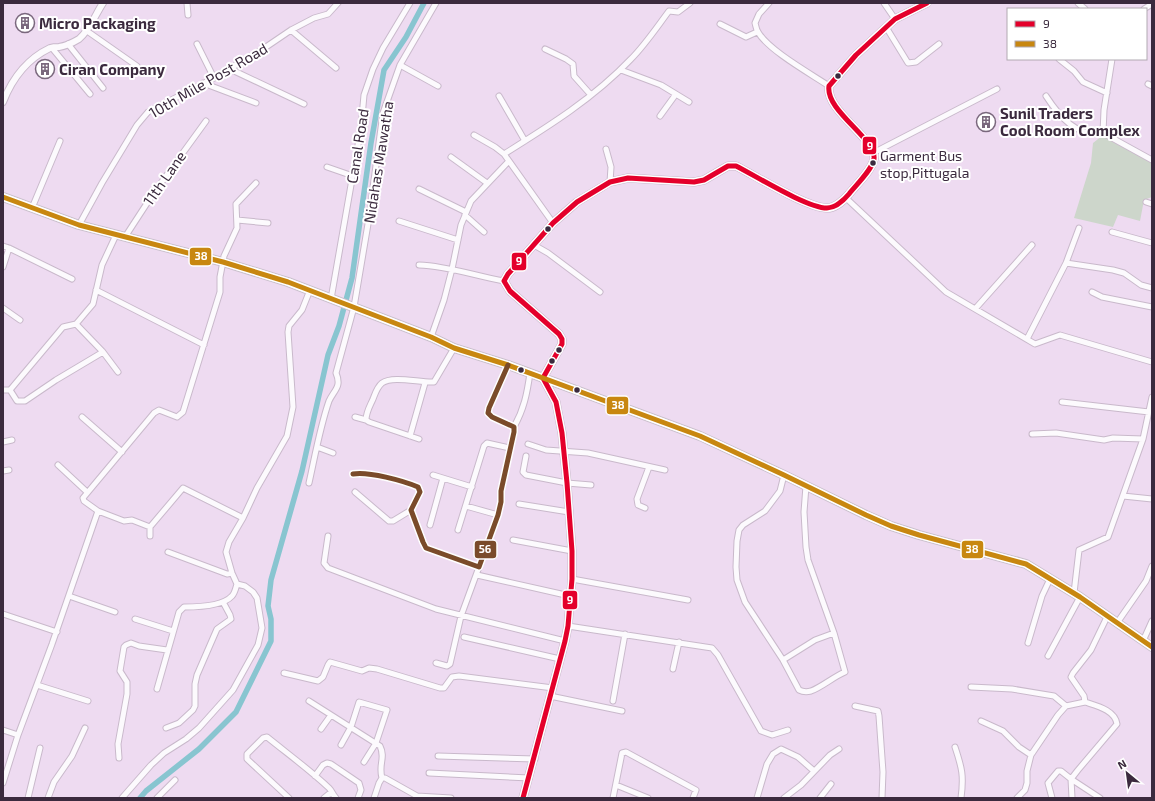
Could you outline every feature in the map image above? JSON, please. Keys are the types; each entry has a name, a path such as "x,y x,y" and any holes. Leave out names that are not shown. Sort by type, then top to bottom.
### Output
{"main road":[{"path":"543,378 562,344 562,339 559,334 510,291 504,282 508,274 553,223 577,202 610,182 628,178 694,182 704,180 728,166 736,166 815,206 828,208 836,205 846,198 874,159 873,152 866,141 837,109 828,91 829,86 856,54 895,19 927,3"},
{"path":"3,197 79,225 222,262 310,290 431,337 454,348 508,365 700,436 891,526 1026,564 1077,595 1152,647"},
{"path":"543,378 556,402"},
{"path":"523,798 565,641 568,626 572,579 572,550 567,483 554,382"}],"street":[{"path":"3,102 7,91 17,75 25,66 52,48 61,47 79,39 87,31 103,3"},
{"path":"186,3 188,15"},
{"name":"10th Mile Post Road","path":"79,225 141,118 148,112 162,103 230,69 291,30 314,18 328,14 338,3"},
{"name":"Canal Road","path":"333,300 361,128 364,95 373,69 383,48 410,3"},
{"name":"Nidahas Mawatha","path":"351,306 369,218 383,113 400,65 436,3"},
{"path":"769,3 755,23 757,32 770,46 829,86"},
{"path":"884,3 895,19"},
{"path":"504,154 573,109 591,95 632,59 669,12 678,12 688,5"},
{"path":"720,24 746,37 757,32"},
{"path":"886,27 908,63 916,62 939,44"},
{"path":"291,30 336,68"},
{"path":"87,31 137,66"},
{"path":"68,44 103,88"},
{"path":"197,44 214,78"},
{"path":"52,48 90,94"},
{"path":"545,49 573,64 574,76 591,95"},
{"path":"1060,60 1074,71 1083,82 1107,93"},
{"path":"1103,133 1104,110 1112,60"},
{"path":"400,65 438,86"},
{"path":"230,69 304,104"},
{"path":"620,70 661,85 689,102"},
{"path":"203,83 256,103"},
{"path":"873,152 997,90"},
{"path":"660,116 676,94"},
{"path":"499,96 525,141"},
{"path":"1046,96 1055,110 1068,123 1085,133 1103,133 1151,158"},
{"name":"11th Lane","path":"125,237 166,175 206,121"},
{"path":"474,135 504,154 553,223"},
{"path":"32,208 60,141"},
{"path":"606,149 611,167 610,182"},
{"path":"451,157 487,182"},
{"path":"431,337 444,300 461,225 471,201 509,160"},
{"path":"327,167 353,176"},
{"path":"150,527 132,520 124,521 98,511 84,501 83,498 156,411 159,410 177,417 183,412 220,292 222,262 237,228 236,204 256,183"},
{"path":"419,189 466,213 484,232"},
{"path":"846,198 946,292 1035,344 1060,335 1152,362"},
{"path":"1146,202 1152,204"},
{"path":"237,220 268,223"},
{"path":"399,220 458,240"},
{"path":"1027,339 1066,263 1079,228"},
{"path":"1112,232 1152,243"},
{"path":"3,390 10,390 63,327 76,324 94,304 102,265 116,235"},
{"path":"534,245 548,253 600,292"},
{"path":"975,309 1032,245"},
{"path":"3,246 28,256 72,278"},
{"path":"3,267 9,248"},
{"path":"1066,263 1113,270 1124,274 1141,285 1152,288"},
{"path":"419,265 452,269 504,282"},
{"path":"96,290 204,345"},
{"path":"157,689 179,612 184,607 200,607 223,602 232,596 237,584 232,574 226,552 228,542 287,436 293,407 288,332 289,326 302,310 310,290"},
{"path":"1092,292 1102,296 1152,307"},
{"path":"309,483 326,412 332,394 337,389 339,380 336,373 351,306"},
{"path":"3,308 20,320"},
{"path":"76,324 103,352 118,372"},
{"path":"366,420 366,415 378,387 383,382 396,379 425,383 434,382 454,348"},
{"path":"10,390 17,401 25,401 56,380 103,352"},
{"path":"508,365 488,413 492,417 514,427"},
{"path":"436,663 447,666 450,664 461,616 498,515 501,502 501,491 514,427 525,402 530,373"},
{"path":"410,436 425,383"},
{"path":"1048,656 1077,595 1079,550 1108,537 1143,439 1150,414 1152,397"},
{"path":"1062,402 1150,414"},
{"path":"82,417 122,452"},
{"path":"355,417 419,439"},
{"path":"1032,434 1056,433 1104,440 1112,438 1143,439"},
{"path":"3,442 12,440"},
{"path":"458,530 484,446 487,443 510,448"},
{"path":"528,444 546,450 588,453 665,470"},
{"path":"317,447 333,452"},
{"path":"526,456 523,472 524,474 567,483 591,485"},
{"path":"58,465 87,492"},
{"path":"644,508 638,505 637,499 649,467"},
{"path":"353,474 374,474 418,487 420,492 411,510 393,521 389,521 355,492"},
{"path":"433,475 472,487"},
{"path":"784,475 780,491 765,511 743,524 739,530 737,541 737,580 745,602 783,660 799,690 804,692 811,691 845,672 834,633 808,560 804,512 806,486"},
{"path":"430,525 443,478"},
{"path":"150,536 150,527 183,488 242,518"},
{"path":"1123,496 1152,499"},
{"path":"519,504 569,512"},
{"path":"466,506 498,515"},
{"path":"411,510 426,548 479,567"},
{"path":"3,783 18,735 57,632 98,511"},
{"path":"328,536 324,564 328,568 436,609 565,641"},
{"path":"513,540 572,550"},
{"path":"168,552 226,574 232,574"},
{"path":"1117,623 1146,581 1152,566"},
{"path":"477,575 570,596"},
{"path":"572,579 688,600"},
{"path":"1028,643 1042,596 1050,579"},
{"path":"122,798 151,765 164,753 186,739 199,728 233,690 258,645 262,628 257,598 253,592 245,586 237,584"},
{"path":"69,596 114,612"},
{"path":"166,728 179,723 193,710 195,706 195,684 197,675 217,629 231,619 223,602"},
{"path":"3,614 57,632"},
{"path":"1085,702 1084,696 1071,678 1073,673 1091,650 1107,617"},
{"path":"135,619 173,631"},
{"path":"1143,641 1152,621"},
{"path":"568,626 712,648 718,655 761,731 772,735 788,730"},
{"path":"783,660 815,640 834,633"},
{"path":"613,700 625,634"},
{"path":"464,637 560,659"},
{"path":"673,669 679,642"},
{"path":"119,758 118,744 127,694 127,682 120,670 124,647 131,643 139,646 168,650"},
{"path":"284,672 318,681 323,677 330,662 362,671 369,668 377,669 440,688 444,688 452,677 459,676 553,688"},
{"path":"37,686 88,701"},
{"path":"971,687 1012,689 1054,696 1066,706"},
{"path":"550,696 622,711"},
{"path":"309,701 380,746 384,753 380,770 382,778 374,798"},
{"path":"341,745 351,727 359,702 387,710 376,743 364,762"},
{"path":"1017,798 1025,790 1027,783 1027,771 1031,755 1058,715 1066,706 1085,702 1110,712 1116,719 1117,724 1071,779 1072,798"},
{"path":"855,706 878,711 883,772 882,798"},
{"path":"321,729 331,715"},
{"path":"981,720 1003,731 1019,748 1031,755"},
{"path":"48,798 54,782 72,756 85,728"},
{"path":"3,730 18,735"},
{"path":"289,798 247,759 247,754 263,738 267,737 315,776 336,798"},
{"path":"955,747 961,767 963,782 961,798"},
{"path":"28,798 40,748"},
{"path":"757,798 767,764 773,754 781,749 798,757 814,771"},
{"path":"784,798 801,786 830,755 839,749"},
{"path":"613,798 622,753 626,752 696,790 694,798"},
{"path":"438,756 534,758"},
{"path":"315,776 323,765 327,763 331,764 359,783 361,790 358,798"},
{"path":"1052,798 1048,783 1058,771 1061,770 1071,779 1100,798"},
{"path":"429,773 529,778"},
{"path":"382,778 385,778 411,796 451,798"},
{"path":"157,798 175,780"},
{"path":"820,798 831,784"},
{"path":"616,785 648,798"},
{"path":"324,798 329,794 332,794"}],"shaded area":[{"path":"1102,136 1152,163 1152,197 1144,200 1140,221 1118,215 1113,227 1074,218 1091,163 1093,143"}],"waterway":[{"path":"140,798 146,791 199,749 236,712 271,641 271,619 268,606 271,580 302,471 328,355 339,326 352,278 371,143 384,70 406,37 424,3"}],"transit line":[{"name":"9","path":"523,798 568,626 572,579 572,551 562,433 556,402 543,378 562,344 562,339 559,334 510,291 504,281 508,274 553,223 577,202 610,182 628,178 694,182 704,180 728,166 736,166 807,203 818,207 833,207 847,196 870,168 874,159 873,151 868,143 842,115 835,105 830,95 829,86 856,55 895,19 927,3"},
{"name":"38","path":"3,197 79,225 223,262 288,282 431,337 454,348 508,365 700,436 891,526 1026,564 1080,597 1152,647"},
{"name":"56","path":"353,474 360,473 376,475 395,479 418,487 420,492 411,510 426,548 479,567 498,515 501,502 501,491 514,432 514,427 492,417 488,413 508,365"}],"place":[{"name":"Micro Packaging","path":"25,23"},
{"name":"Ciran Company","path":"45,69"},
{"name":"Sunil Traders Cool Room Complex","path":"986,122"},
{"name":"Garment Bus stop,Pittugala","path":"873,163"}]}
